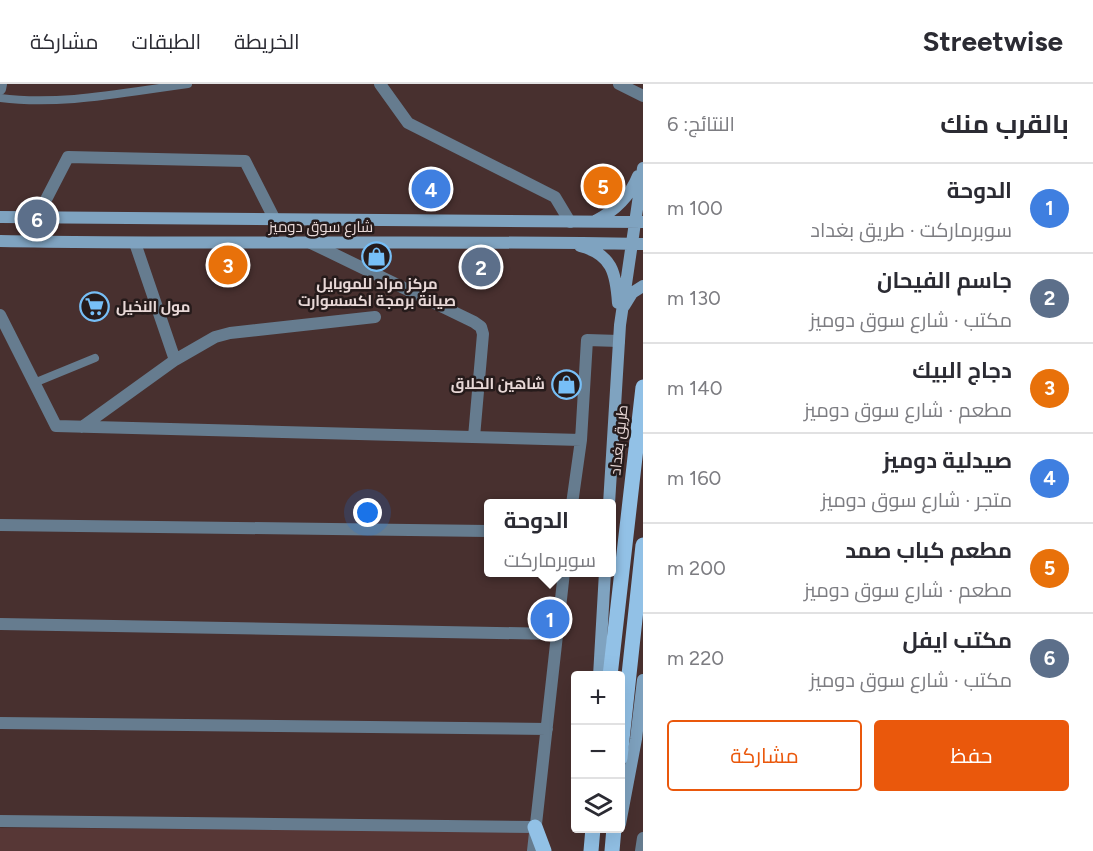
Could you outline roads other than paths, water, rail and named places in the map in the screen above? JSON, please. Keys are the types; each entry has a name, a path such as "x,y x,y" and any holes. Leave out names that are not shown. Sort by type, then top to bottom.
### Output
{"main road":[{"path":"594,222 623,201 636,183 643,166"},
{"path":"609,499 620,325 639,243 638,223 643,166"},
{"name":"شارع سوق دوميز","path":"0,217 638,223"},
{"name":"شارع سوق دوميز","path":"0,241 639,243"},
{"path":"558,242 594,250 608,262 615,278 620,325"},
{"path":"620,325 626,302 632,293 643,286"},
{"name":"طريق بغداد","path":"610,671 643,387"},
{"path":"624,725 643,545"},
{"path":"599,671 605,577"},
{"path":"625,801 643,680"},
{"path":"535,827 544,851"},
{"path":"590,851 592,833"},
{"path":"614,833 614,851"},
{"path":"614,851 619,833"}],"street":[{"path":"0,89 1,84"},
{"path":"381,84 408,123 555,197 570,222"},
{"path":"619,84 643,96"},
{"path":"37,218 68,157 245,161 274,219"},
{"path":"307,241 481,327 483,334 474,437"},
{"path":"135,243 175,360"},
{"path":"0,315 56,426 580,440"},
{"path":"82,427 175,360 215,337 230,333 375,317"},
{"path":"573,499 580,440 587,340 619,341"},
{"path":"0,342 14,344"},
{"path":"0,525 484,531"},
{"path":"533,851 564,577"},
{"path":"0,624 557,634"},
{"path":"0,723 547,729"},
{"path":"0,821 535,827"},
{"path":"641,851 643,838"}],"lane":[{"path":"0,98 29,102 188,84"},
{"path":"34,382 95,358"}],"place":[{"name":"مطعم كباب صمد","path":"603,186"},
{"name":"صيدلية دوميز","path":"431,189"},
{"name":"مكتب ايفل","path":"37,219"},
{"name":"مركز مراد للموبايل صيانة برمجة اكسسوارت","path":"377,257"},
{"name":"دجاج البيك","path":"228,265"},
{"name":"جاسم الفيحان","path":"481,267"},
{"name":"مول النخيل","path":"95,307"},
{"name":"شاهين الحلاق","path":"566,384"},
{"name":"الدوحة","path":"550,619"}]}
